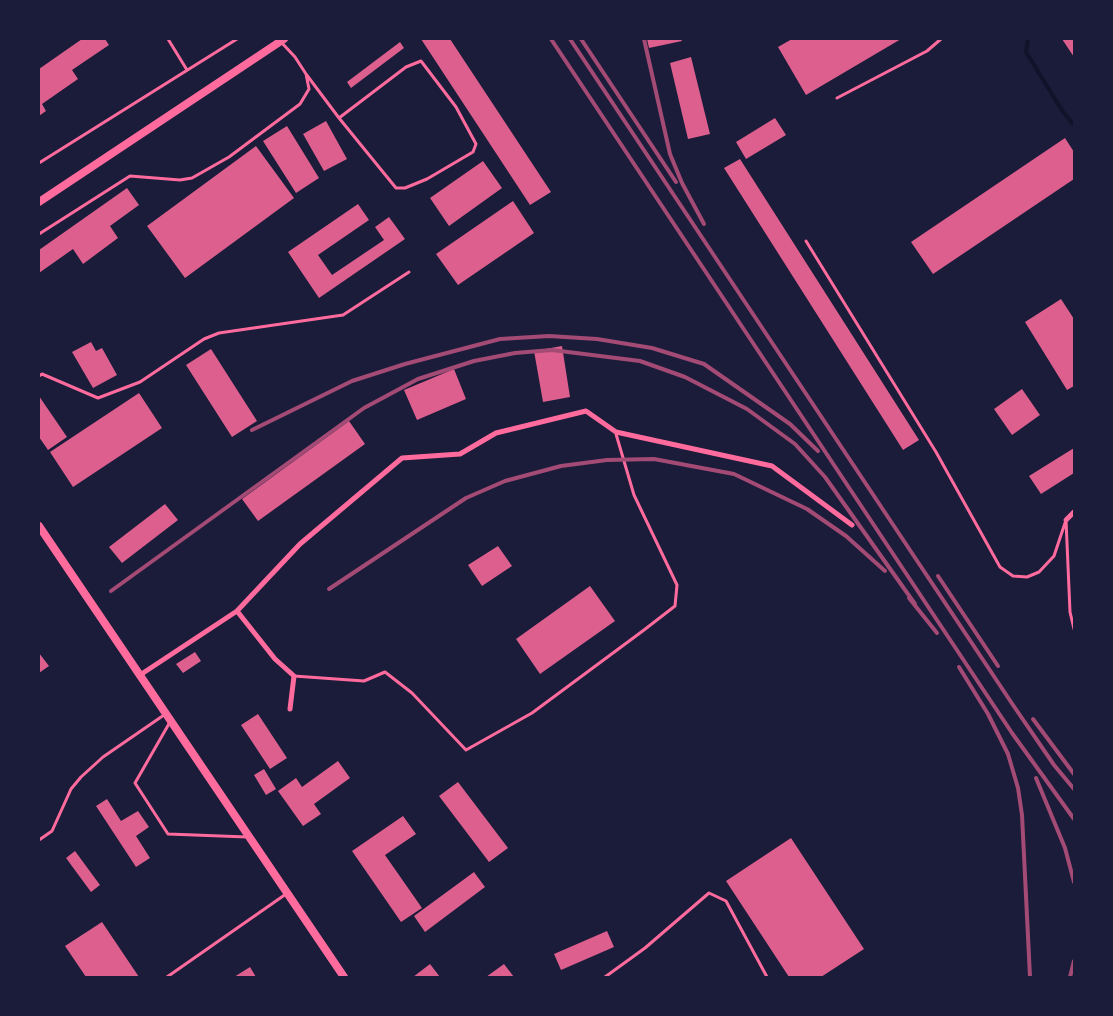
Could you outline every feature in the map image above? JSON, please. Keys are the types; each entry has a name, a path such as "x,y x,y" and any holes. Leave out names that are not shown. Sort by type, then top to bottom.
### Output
{"main road":[{"path":"39,202 284,39"},
{"path":"39,526 344,977"}],"street":[{"path":"140,675 237,610 300,544 402,458 460,454 496,433 586,411 616,432 772,466 852,525"},
{"path":"1066,520 1074,512"},
{"path":"237,610 275,659 294,676 290,709"}],"lane":[{"path":"168,39 188,70"},
{"path":"39,163 237,39"},
{"path":"279,39 296,57 339,118 396,188 405,188 427,179 473,152 476,144 456,107 421,61 406,67 339,118"},
{"path":"837,98 927,51 942,39"},
{"path":"39,234 130,176 180,180 192,178 229,158 300,104 309,89 306,74"},
{"path":"806,241 936,452 1000,567 1012,576 1027,578 1039,572 1054,556 1066,520"},
{"path":"39,376 42,374 98,398 140,382 204,339 219,333 344,315 409,272"},
{"path":"294,676 363,681 385,672 412,693 466,750 532,713 644,630 675,606 677,585 634,495 616,432"},
{"path":"1066,520 1070,612 1074,629"},
{"path":"168,717 135,783 168,834 251,838"},
{"path":"39,840 52,831 71,789 81,777 103,757 168,717"},
{"path":"166,977 288,893"},
{"path":"605,977 645,948 709,893 726,901 767,977"}],"building":[{"path":"82,39 105,39 109,45 72,70 78,79 42,104 46,111 39,116 39,69"},
{"path":"421,39 450,39 551,192 530,205"},
{"path":"647,39 681,39 682,41 649,48"},
{"path":"792,39 901,39 806,95 778,47"},
{"path":"1062,39 1074,39 1074,57"},
{"path":"400,42 404,48 351,88 347,82"},
{"path":"691,57 710,134 688,139 670,63"},
{"path":"775,118 786,135 746,159 736,142"},
{"path":"326,121 347,159 324,171 303,134"},
{"path":"287,126 319,178 296,193 263,141"},
{"path":"1065,138 1074,152 1074,179 933,274 911,242"},
{"path":"256,146 294,198 185,278 147,226"},
{"path":"740,159 919,440 903,450 724,168"},
{"path":"483,161 502,188 449,226 430,198"},
{"path":"127,188 139,205 110,226 118,238 83,264 73,249 39,273 39,250"},
{"path":"513,201 534,233 458,285 436,254"},
{"path":"358,204 369,220 318,255 332,275 384,240 375,227 389,217 405,239 319,298 288,252"},
{"path":"1061,299 1074,319 1074,386 1067,390 1025,322"},
{"path":"91,342 96,351 102,348 117,375 93,388 72,352"},
{"path":"562,346 570,397 543,402 534,351"},
{"path":"211,349 257,421 232,437 186,365"},
{"path":"454,369 466,399 417,420 404,390"},
{"path":"1022,389 1040,415 1012,435 994,409"},
{"path":"139,393 162,428 73,487 50,452"},
{"path":"39,396 67,437 48,450 39,437"},
{"path":"349,421 365,444 258,521 242,499"},
{"path":"1074,448 1074,473 1041,494 1029,476"},
{"path":"165,504 178,520 122,563 109,547"},
{"path":"498,546 512,566 482,586 468,565"},
{"path":"590,586 615,621 540,674 516,639"},
{"path":"195,652 201,661 183,673 176,664"},
{"path":"39,653 49,666 39,673"},
{"path":"258,714 287,758 270,769 241,725"},
{"path":"338,761 350,778 314,804 321,814 303,826 278,791 296,778 302,787"},
{"path":"264,769 276,789 266,795 254,775"},
{"path":"458,782 508,848 489,862 439,796"},
{"path":"107,799 121,821 138,811 149,827 136,836 150,858 136,867 96,806"},
{"path":"403,816 416,834 385,855 422,908 401,922 352,851"},
{"path":"791,838 864,949 821,977 789,977 726,881"},
{"path":"75,851 100,885 91,892 66,858"},
{"path":"474,872 485,887 425,932 414,916"},
{"path":"102,922 139,977 86,977 65,946"},
{"path":"607,931 614,947 561,970 554,954"},
{"path":"430,964 440,977 413,977"},
{"path":"504,964 514,977 486,977"},
{"path":"250,967 256,977 234,977"}],"waterway":[{"path":"1028,39 1026,52 1063,112 1074,125"}],"railway":[{"path":"551,39 1012,733 1074,819"},
{"path":"570,39 1013,705 1054,765 1074,789"},
{"path":"581,39 676,182"},
{"path":"644,39 670,154 682,183 704,224"},
{"path":"252,430 352,381 405,364 500,339 549,336 597,339 652,348 704,364 790,424 818,451"},
{"path":"111,591 364,408 418,379 474,361 515,353 552,350 640,361 685,377 747,409 795,444 825,477 915,604"},
{"path":"329,589 466,498 505,481 561,466 607,460 654,459 734,474 807,509 846,536 885,571"},
{"path":"938,576 998,666"},
{"path":"909,598 937,633"},
{"path":"959,667 988,714 1008,754 1018,788 1022,815 1030,977"},
{"path":"1033,719 1074,774"},
{"path":"1036,778 1065,848 1074,882"},
{"path":"1070,977 1074,961"}]}
